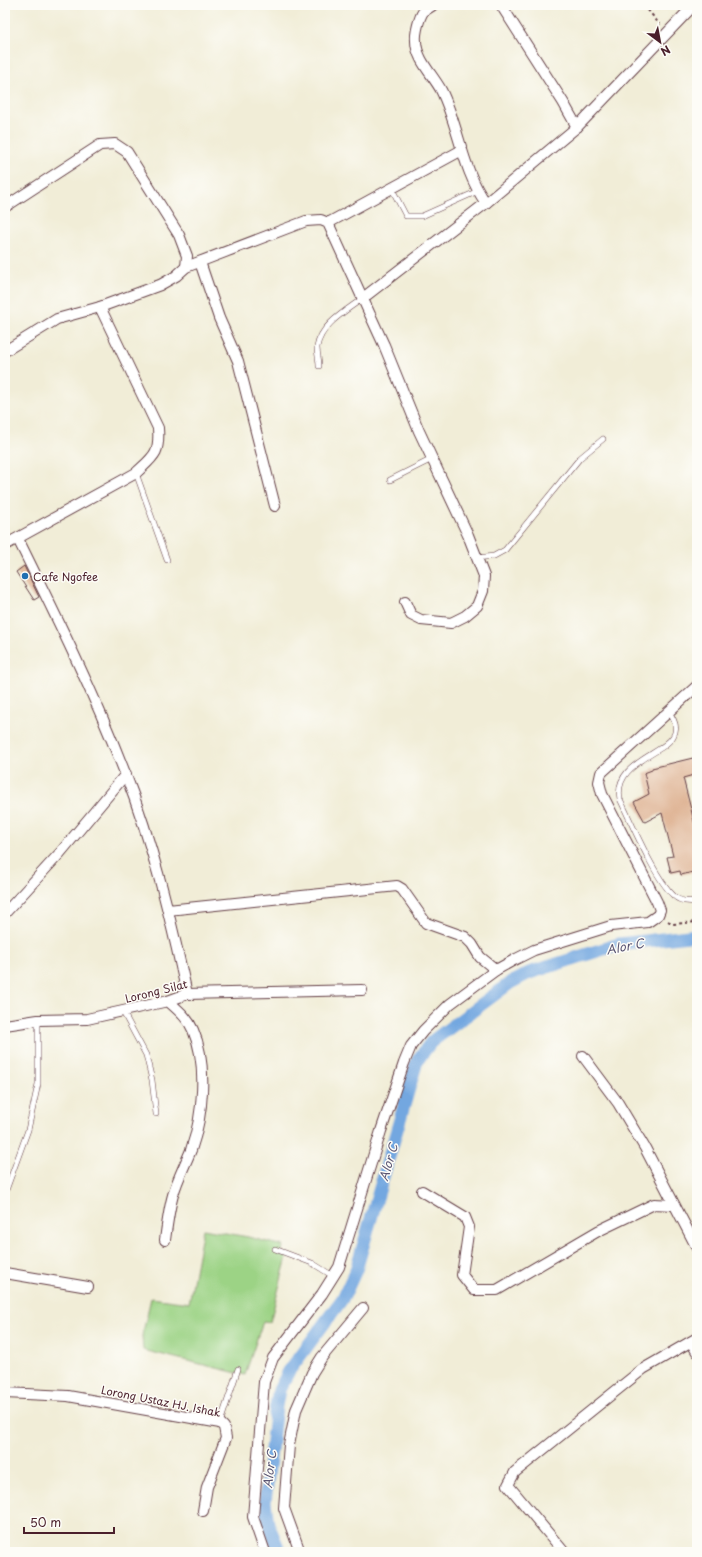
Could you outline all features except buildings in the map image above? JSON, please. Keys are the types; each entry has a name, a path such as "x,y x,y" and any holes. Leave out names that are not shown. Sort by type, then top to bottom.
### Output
{"street":[{"path":"434,5 421,9 416,42 421,58 440,89 452,114 462,150 478,191 486,203"},
{"path":"501,5 563,102 577,127"},
{"path":"363,298 486,203 577,127 694,5"},
{"path":"5,207 100,145 115,144 127,152 179,235 187,256 186,267"},
{"path":"328,223 462,150"},
{"path":"5,351 57,319 100,307 160,284 176,276 186,267 306,221 321,220 328,223 363,298 484,576 483,591 477,606 465,616 451,622 421,620 412,615 405,602"},
{"path":"200,262 219,318 238,361 276,506"},
{"path":"5,545 136,473 152,459 159,445 158,428 100,307"},
{"path":"18,539 80,664 126,774 168,910 187,994"},
{"path":"265,1552 253,1517 264,1382 267,1371 273,1358 333,1276 343,1257 381,1131 411,1046 436,1017 450,1004 496,970 534,950 611,926 648,922 658,915 660,910 657,902 602,794 599,782 601,773 697,686"},
{"path":"5,913 60,853 126,774"},
{"path":"168,910 397,886 405,893 426,923 465,937 472,944 480,957 496,970"},
{"name":"Lorong Silat","path":"5,1025 38,1020 87,1019 168,1001 187,994 362,990"},
{"path":"165,1240 173,1195 192,1148 202,1097 199,1051 193,1030 183,1014 168,1001"},
{"path":"583,1056 618,1103 645,1148 697,1247"},
{"path":"422,1191 465,1217 469,1227 462,1274 474,1290 497,1290 598,1231 654,1204 674,1204"},
{"path":"5,1273 88,1287"},
{"path":"300,1552 284,1508 289,1445 296,1410 312,1373 322,1357 363,1308"},
{"path":"564,1552 508,1485 515,1472 643,1369 694,1340 697,1352"},
{"name":"Lorong Ustaz HJ. Ishak","path":"5,1394 68,1396 220,1423 224,1427 226,1438 207,1487 203,1511"}],"lane":[{"path":"392,189 406,216 422,216 478,191"},
{"path":"319,366 317,348 321,334 331,322 363,298"},
{"path":"477,558 494,556 505,550 580,458 603,439"},
{"path":"390,480 432,459"},
{"path":"136,473 167,560"},
{"path":"668,711 676,720 677,732 674,738 648,755 628,772 619,793 620,800 669,891 679,900 697,901"},
{"path":"123,1012 146,1055 152,1080 156,1114"},
{"path":"5,1193 28,1130 38,1084 38,1020"},
{"path":"275,1249 312,1264 333,1276"},
{"path":"220,1423 231,1394 238,1369"}],"path":[{"path":"644,5 667,34"},
{"path":"658,915 673,924 697,922"}],"green space":[{"path":"203,1229 248,1237 283,1246 281,1256 287,1257 270,1322 263,1321 245,1375 143,1350 142,1336 151,1298 189,1303"}],"waterway":[{"name":"Alor C","path":"280,1552 268,1524 265,1502 279,1390 289,1371 343,1298 356,1270 417,1061 431,1042 510,983 529,973 619,944 697,935"}],"place":[{"name":"Cafe Ngofee","path":"25,576"}]}
